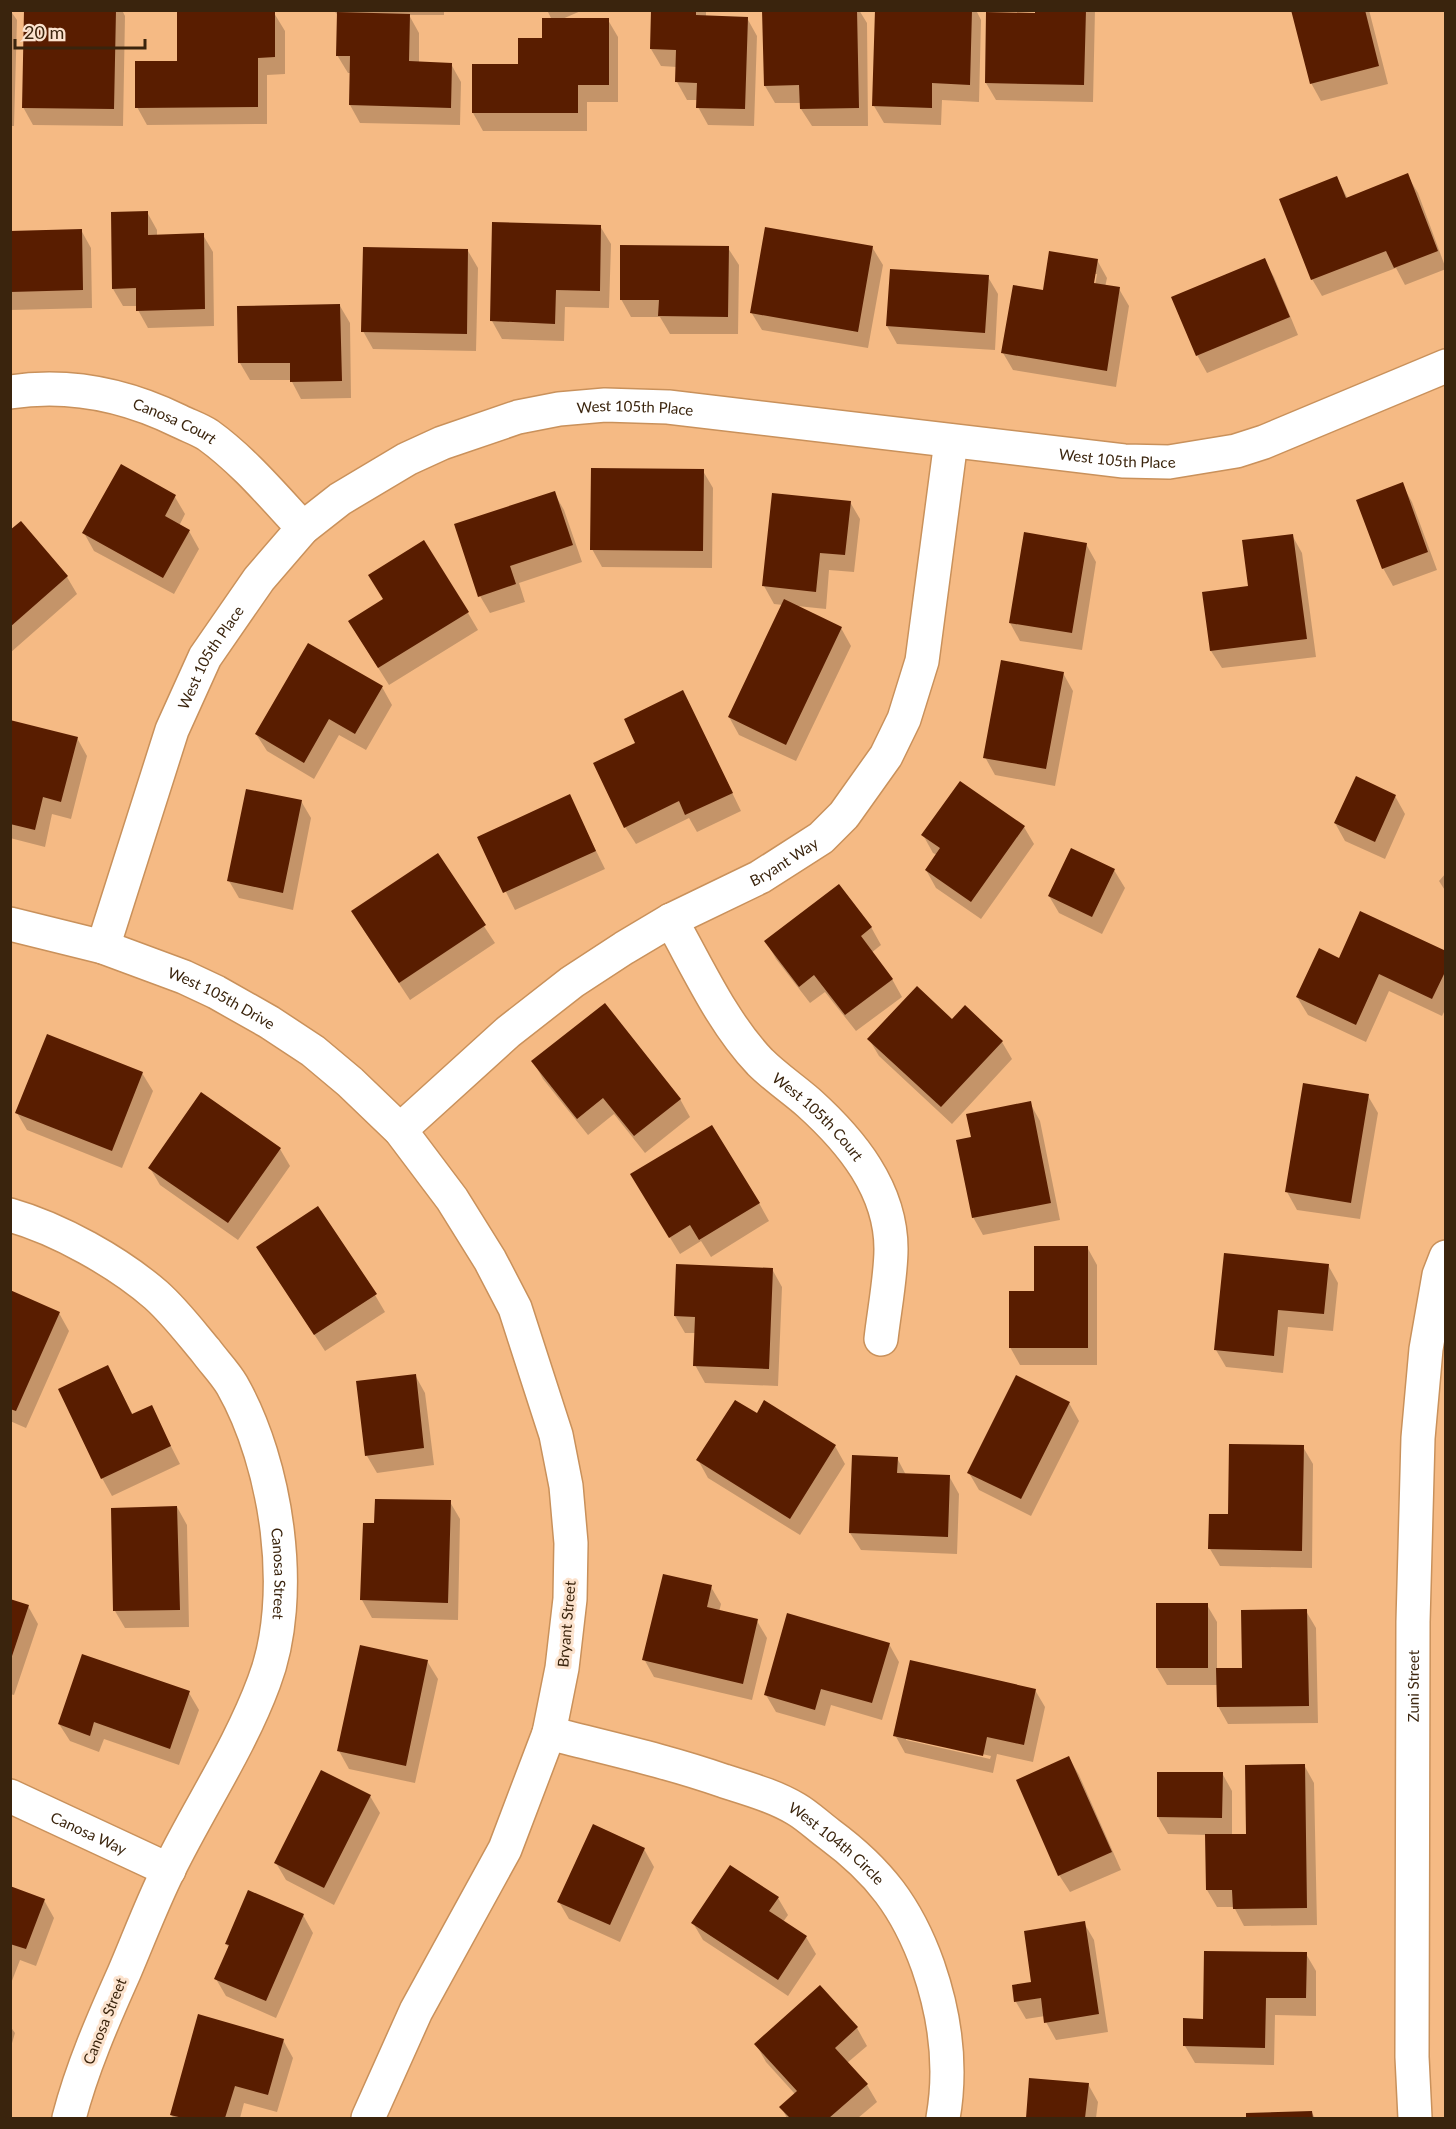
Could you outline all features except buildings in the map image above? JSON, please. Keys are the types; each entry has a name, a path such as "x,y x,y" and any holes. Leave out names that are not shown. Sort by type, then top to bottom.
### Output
{"street":[{"name":"West 105th Place","path":"103,947 172,730 205,657 259,579 303,528 340,499 407,459 442,443 518,417 558,409 605,405 668,407 1124,461 1169,462 1236,451 1264,442 1446,366"},
{"name":"Canosa Court","path":"10,392 59,389 106,394 154,409 206,434 243,464 303,528"},
{"name":"Bryant Way","path":"400,1130 508,1032 572,982 671,920 760,877 821,838 844,815 886,756 904,719 922,661 951,441"},
{"name":"West 105th Court","path":"671,920 724,1016 760,1062 811,1104 857,1153 872,1176 881,1195 891,1249 881,1339"},
{"name":"West 105th Drive","path":"10,924 103,947 184,977 216,992 269,1022 320,1057 400,1130"},
{"name":"Bryant Street","path":"368,2118 416,2011 505,1849 549,1733 562,1668 570,1588 571,1543 566,1486 556,1435 515,1308 490,1260 452,1199 400,1130"},
{"name":"Canosa Street","path":"10,1215 63,1235 129,1273 183,1323 231,1383 249,1420 270,1483 274,1503 281,1594 276,1639 265,1680 248,1722 168,1870 92,2048 69,2118"},
{"name":"Zuni Street","path":"1415,2118 1412,2057 1413,1622 1418,1438 1426,1349 1439,1275 1446,1257"},
{"name":"West 104th Circle","path":"549,1733 693,1770 764,1794 797,1810 855,1853 884,1883 906,1916 919,1941 935,1986 944,2022 947,2061 943,2118"},
{"name":"Canosa Way","path":"10,1796 168,1870"}]}
